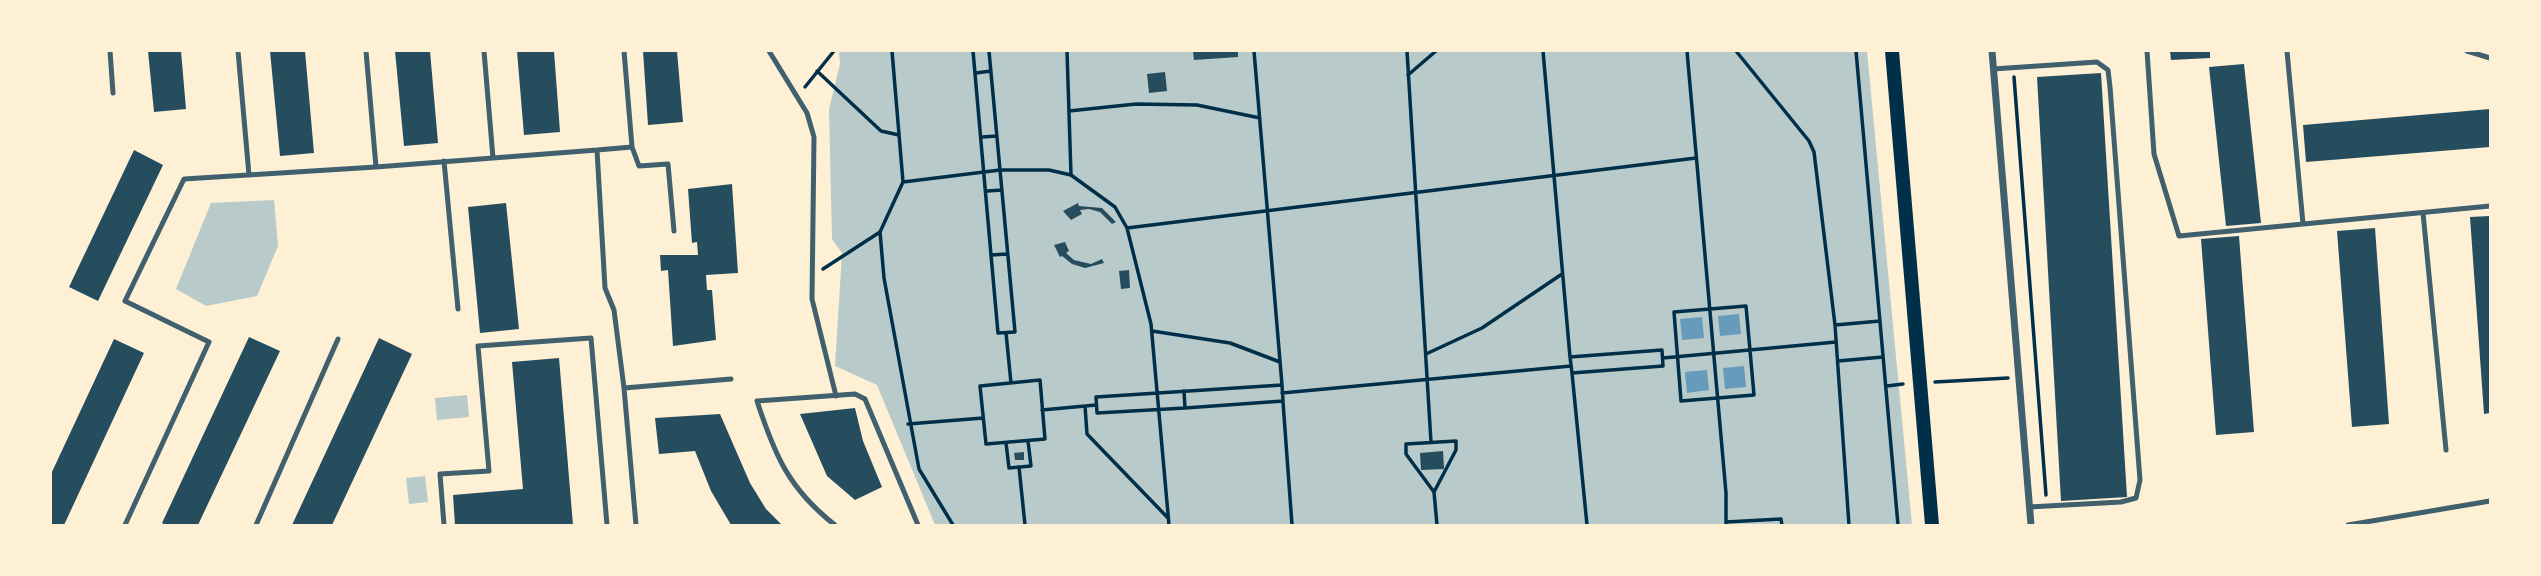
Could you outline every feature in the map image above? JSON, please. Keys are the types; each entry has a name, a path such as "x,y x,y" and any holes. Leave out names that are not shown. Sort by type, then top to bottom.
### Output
{"main road":[{"path":"1892,51 1932,525"}],"street":[{"path":"1992,51 2031,525"}],"lane":[{"path":"110,51 113,93"},
{"path":"239,51 249,175"},
{"path":"366,51 376,167"},
{"path":"484,51 493,158"},
{"path":"624,51 632,147 639,166 668,164 674,231"},
{"path":"769,51 807,113 814,137 813,299 836,396"},
{"path":"2147,51 2154,154 2179,236 2490,206"},
{"path":"2287,51 2303,224"},
{"path":"2468,51 2490,58"},
{"path":"1993,69 2097,62 2108,70 2110,87 2140,480 2136,498 2121,502 2029,507"},
{"path":"125,525 209,342 125,301 184,179 632,147"},
{"path":"597,150 605,288 614,310 636,525"},
{"path":"444,161 458,309"},
{"path":"2423,213 2446,450"},
{"path":"444,525 440,474 489,471 478,346 591,338 607,525"},
{"path":"256,525 338,339"},
{"path":"624,388 731,379"},
{"path":"835,525 806,502 778,459 757,401 855,394 865,399 918,525"},
{"path":"2348,525 2490,501"}],"path":[{"path":"797,97 834,51"},
{"path":"891,51 903,182 880,232 884,278 908,424 919,469 953,525"},
{"path":"973,51 998,333 1006,333 1014,332 989,51"},
{"path":"1067,51 1071,176"},
{"path":"1254,51 1292,525"},
{"path":"1407,51 1431,442"},
{"path":"1408,75 1436,51"},
{"path":"1544,51 1587,525"},
{"path":"1687,51 1718,398 1726,524 1781,519 1782,525"},
{"path":"1736,51 1809,141 1814,152 1835,325 1849,525"},
{"path":"1856,51 1898,525"},
{"path":"2013,68 2047,506"},
{"path":"817,71 881,131 899,135"},
{"path":"975,73 991,71"},
{"path":"1069,111 1136,104 1197,105 1260,118"},
{"path":"981,137 997,136"},
{"path":"1127,228 1696,158"},
{"path":"903,182 1000,170 1049,170 1071,176 1115,207 1127,228 1147,299 1169,525"},
{"path":"986,191 1002,190"},
{"path":"813,275 880,232"},
{"path":"991,255 1007,254"},
{"path":"1426,354 1482,328 1563,274"},
{"path":"1746,306 1754,395 1681,401 1674,312 1710,309 1746,306"},
{"path":"1835,325 1880,321"},
{"path":"1152,331 1230,344 1280,362"},
{"path":"1006,333 1011,383"},
{"path":"1663,358 1836,342"},
{"path":"1570,357 1662,350 1663,366 1572,373"},
{"path":"1838,361 1883,357"},
{"path":"1282,393 1571,366"},
{"path":"1920,383 2039,376"},
{"path":"1040,380 1045,439 986,444 980,386 1011,383 1040,380"},
{"path":"1282,384 1096,397 1097,414 1283,401"},
{"path":"1184,391 1185,408"},
{"path":"1042,410 1097,405"},
{"path":"1085,406 1087,434 1168,518"},
{"path":"908,424 983,418"},
{"path":"1006,443 1009,468 1031,466 1028,441"},
{"path":"1434,492 1456,450 1456,441 1406,444 1406,454 1434,492 1437,525"},
{"path":"1019,467 1025,525"}],"shaded area":[{"path":"839,51 1867,51 1912,525 935,525 877,385 835,366 842,253 832,239 829,109 840,64"},
{"path":"274,200 278,246 257,296 206,306 176,289 211,203"},
{"path":"467,395 469,417 437,420 435,398"},
{"path":"425,476 428,502 409,504 406,478"}],"water":[{"path":"1739,314 1741,334 1720,336 1718,316"},
{"path":"1702,317 1704,338 1682,340 1680,319"},
{"path":"1744,366 1746,387 1725,389 1723,368"},
{"path":"1707,370 1709,390 1687,393 1685,372"}],"building":[{"path":"148,51 181,51 186,109 154,112"},
{"path":"270,51 305,51 314,153 280,156"},
{"path":"395,51 430,51 438,143 404,146"},
{"path":"517,51 554,51 560,132 524,135"},
{"path":"643,51 677,51 683,122 648,125"},
{"path":"1193,51 1238,51 1238,57 1194,60"},
{"path":"2170,51 2210,51 2210,58 2171,60"},
{"path":"2244,64 2261,223 2226,226 2209,67"},
{"path":"1165,72 1167,91 1149,93 1147,74"},
{"path":"2101,73 2127,497 2061,501 2037,77"},
{"path":"2490,109 2490,147 2306,162 2303,125"},
{"path":"134,150 163,165 98,301 69,287"},
{"path":"732,184 738,273 706,275 707,290 712,290 716,340 673,346 668,270 661,271 660,255 698,255 697,242 692,243 688,189"},
{"path":"506,203 519,329 480,333 468,207"},
{"path":"1078,203 1079,206 1102,208 1116,222 1112,224 1100,212 1089,209 1080,210 1082,214 1071,220 1063,211"},
{"path":"2490,216 2490,413 2484,414 2470,217"},
{"path":"2375,228 2389,424 2352,427 2337,231"},
{"path":"2239,236 2254,432 2216,435 2201,239"},
{"path":"1065,242 1069,251 1066,253 1074,260 1091,264 1102,259 1104,263 1085,268 1072,264 1060,257 1054,245"},
{"path":"1129,270 1130,288 1121,289 1119,271"},
{"path":"249,337 280,351 198,525 166,525 162,523"},
{"path":"379,338 412,354 332,525 292,525"},
{"path":"114,339 144,353 64,525 51,525 51,474"},
{"path":"559,358 573,525 455,525 453,495 523,489 512,362"},
{"path":"855,408 863,441 882,487 855,500 827,476 800,414"},
{"path":"720,414 750,483 766,509 782,525 731,525 711,491 695,451 659,454 655,418"},
{"path":"1443,451 1444,469 1421,470 1420,453"},
{"path":"1024,452 1024,460 1015,460 1014,453"}]}
